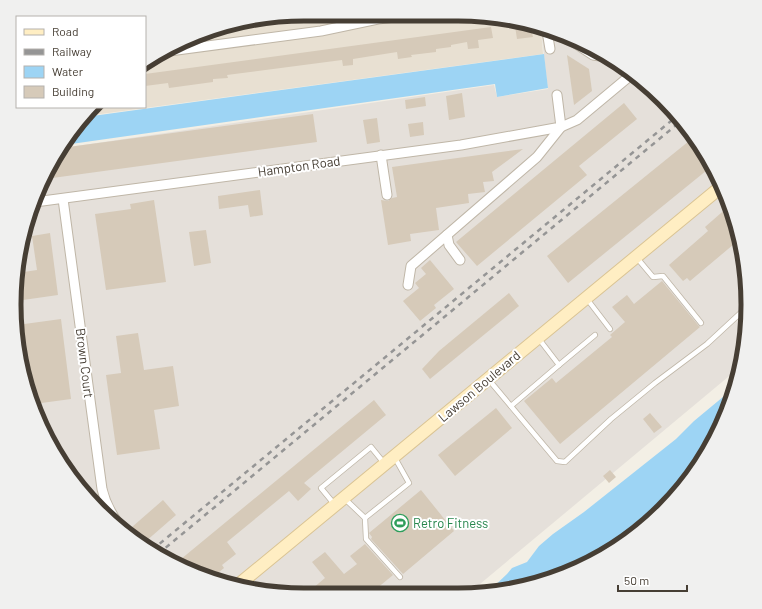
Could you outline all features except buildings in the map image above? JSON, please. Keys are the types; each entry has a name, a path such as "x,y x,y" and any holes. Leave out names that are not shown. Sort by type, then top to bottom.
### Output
{"main road":[{"name":"Lawson Boulevard","path":"243,581 717,190"}],"street":[{"path":"180,49 321,30 368,21"},
{"path":"548,36 550,49"},
{"path":"408,285 411,266 537,157 562,127 577,120 627,78"},
{"path":"557,95 562,127"},
{"name":"Hampton Road","path":"41,201 460,145 562,127"},
{"path":"381,155 387,195"},
{"name":"Brown Court","path":"64,198 102,489 110,510"},
{"path":"447,235 450,245 460,260"}],"lane":[{"path":"636,257 653,277 662,276 701,323"},
{"path":"586,298 610,329"},
{"path":"488,379 557,461 565,462 611,419 655,383 707,344 741,313"},
{"path":"511,406 595,336"},
{"path":"538,338 559,365"},
{"path":"372,447 390,460 409,483 366,518 321,488 372,447"},
{"path":"366,518 366,539 400,577"}],"shaded area":[{"path":"304,21 458,21 495,23 541,34 543,54 146,108 147,69 179,50 213,36 249,26 267,23"},
{"path":"541,34 583,50 615,69 630,80 658,104 671,118 693,147 712,179 726,213 736,249 739,267 741,304 739,342 732,373 476,587 304,588 267,586 249,583 213,573 179,559 163,550 118,518 91,491 69,462 50,430 36,396 26,360 23,342 21,304 23,267 26,249 36,213 50,179 69,147 494,85 497,97 548,89"},
{"path":"100,108 145,108 94,115"}],"water":[{"path":"544,54 548,88 497,97 495,84 71,144 93,116"},
{"path":"727,394 712,430 693,462 671,491 644,518 615,540 583,559 549,573 513,583 494,586 512,568 527,562 539,546 553,534 584,512 676,439 694,421"}],"railway":[{"path":"157,546 672,120"},
{"path":"163,550 676,125"}],"place":[{"name":"Retro Fitness","path":"400,523"}]}
